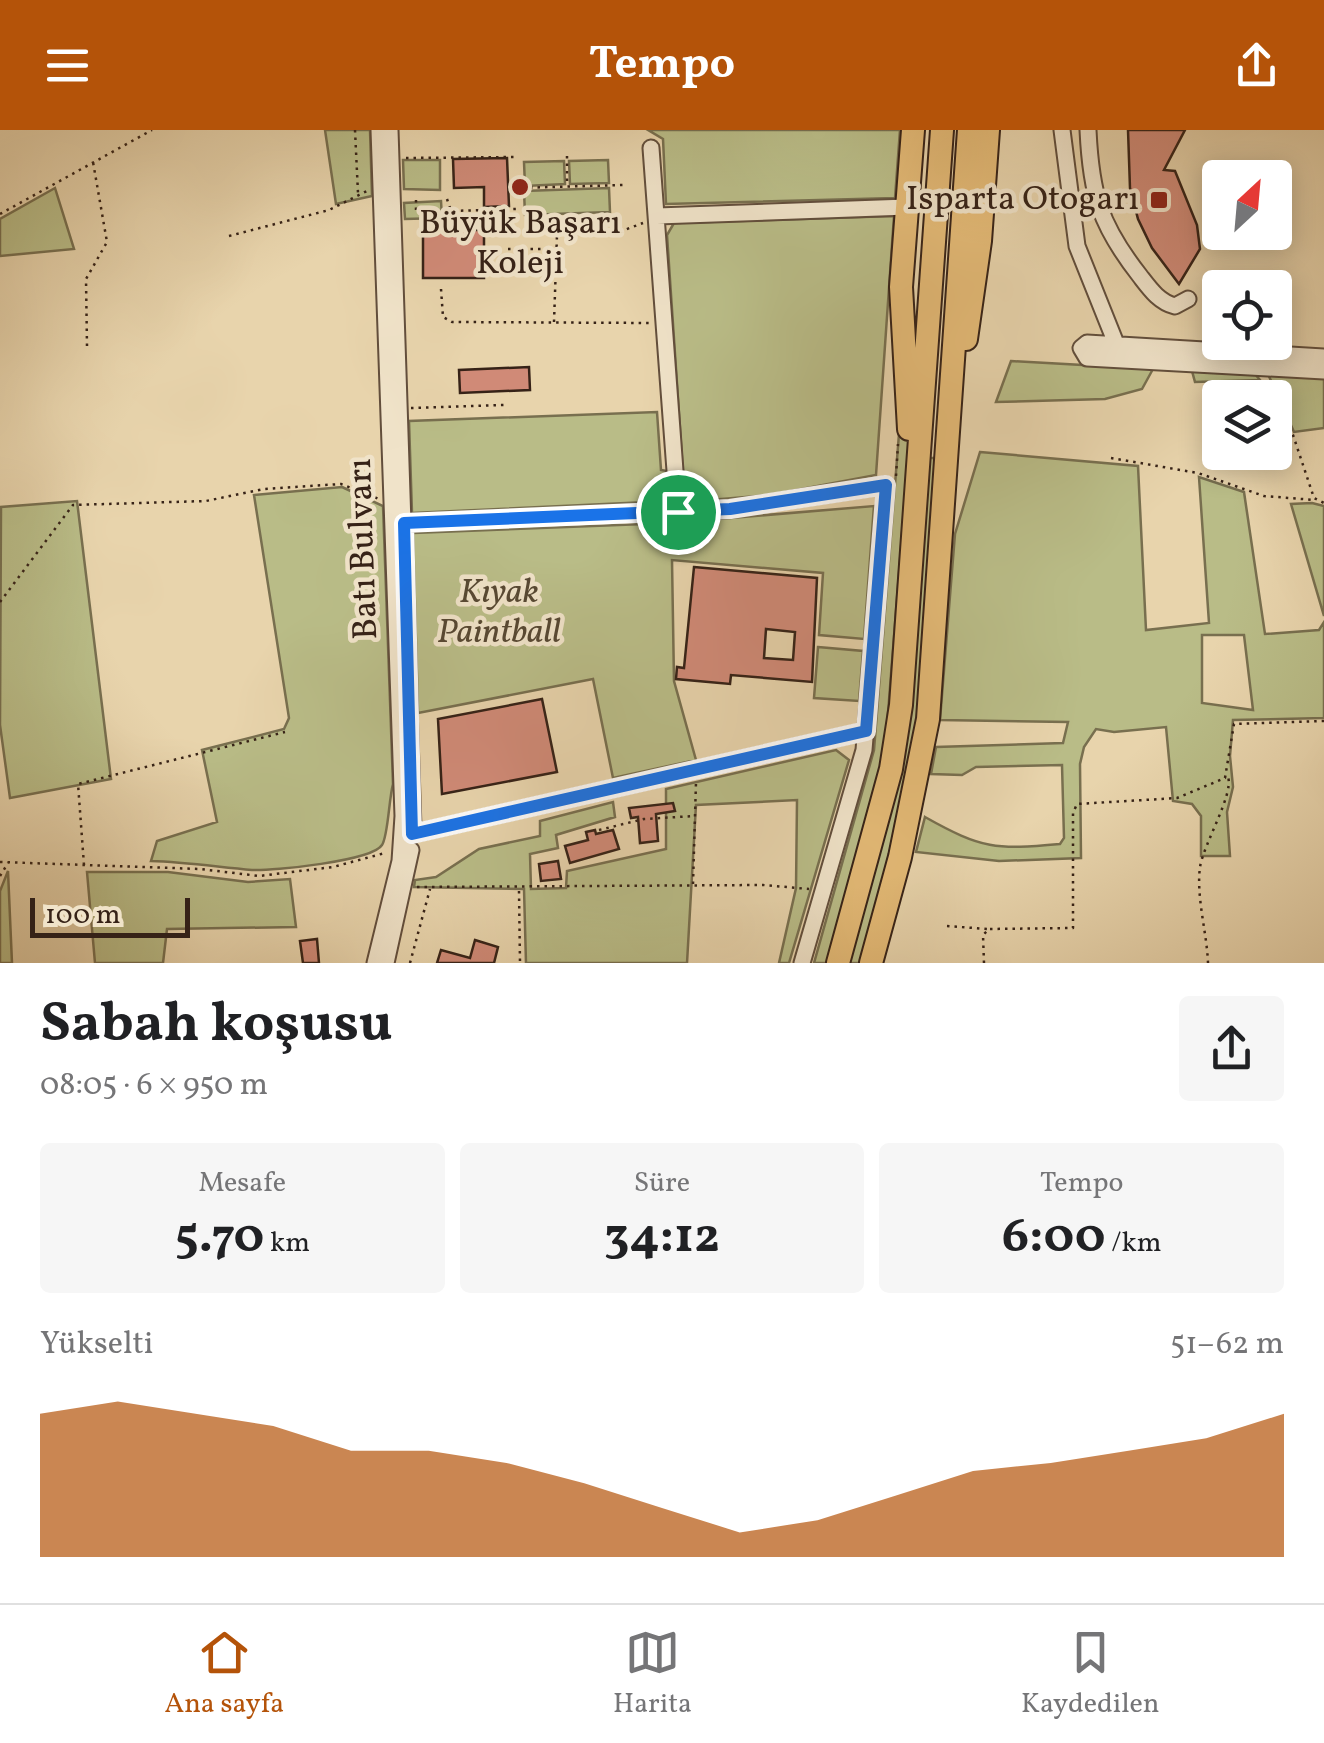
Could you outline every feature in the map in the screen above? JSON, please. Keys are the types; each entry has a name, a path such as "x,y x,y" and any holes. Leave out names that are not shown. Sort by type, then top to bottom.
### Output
{"highway":[{"path":"913,130 901,288 914,528"},
{"path":"838,963 894,754 942,130"},
{"path":"871,963 900,857 928,719 969,130"},
{"path":"949,416 974,301 988,130"}],"street":[{"name":"Batı Bulvarı","path":"375,963 401,848 379,130"},
{"name":"Batı Bulvarı","path":"386,963 406,886 412,834 390,130"},
{"path":"1062,130 1077,246 1119,352"},
{"path":"1088,130 1094,197 1107,231 1163,302 1175,306 1188,299"},
{"path":"651,148 678,512"},
{"path":"657,216 907,207"},
{"path":"1077,246 1107,231"},
{"path":"1119,352 1324,357"},
{"path":"1119,352 1324,370"},
{"path":"404,523 768,505 886,485 866,731 855,787 802,963"},
{"path":"412,834 866,731"}],"path":[{"path":"0,214 152,130"},
{"path":"356,130 358,194"},
{"path":"567,156 567,187"},
{"path":"404,158 514,157"},
{"path":"87,346 86,280 107,242 93,162"},
{"path":"515,188 624,186"},
{"path":"228,236 329,210 358,194 381,188"},
{"path":"447,199 451,211 516,209"},
{"path":"416,200 416,210"},
{"path":"554,322 555,249 560,234 619,232 657,216"},
{"path":"508,249 555,249"},
{"path":"441,289 443,317 452,322 665,322"},
{"path":"1261,367 1293,435 1315,500"},
{"path":"400,408 504,406"},
{"path":"1111,458 1198,473 1264,496 1324,503"},
{"path":"0,602 73,505 206,501 264,489 342,484 392,502"},
{"path":"1208,963 1200,869 1214,819 1230,791 1227,774 1234,724 1324,720"},
{"path":"84,866 78,784 285,732"},
{"path":"693,886 697,770"},
{"path":"947,926 1074,928 1072,813 1077,804 1178,798 1222,782 1227,774"},
{"path":"599,830 644,818 695,816"},
{"path":"0,862 259,876 334,867 401,848"},
{"path":"0,876 10,862"},
{"path":"406,886 519,890 763,885 824,891"},
{"path":"410,963 430,888"},
{"path":"519,890 520,963"},
{"path":"984,963 983,935 989,929"}],"green space":[{"path":"325,130 370,130 372,196 336,204"},
{"path":"648,130 900,130 895,198 666,204 663,139"},
{"path":"403,160 440,160 440,190 404,189"},
{"path":"608,160 609,183 570,184 569,161"},
{"path":"564,161 565,184 525,186 524,162"},
{"path":"55,188 74,249 0,256 0,219"},
{"path":"609,188 610,212 525,215 524,191"},
{"path":"441,201 442,218 405,219 404,203"},
{"path":"894,216 876,475 770,495 685,502 667,235 674,223"},
{"path":"905,358 909,445 885,751 828,963 814,963 874,750"},
{"path":"1011,361 1153,369 1142,389 1105,399 996,402"},
{"path":"1192,371 1255,374 1260,380 1202,380 1195,382"},
{"path":"1268,374 1324,377 1324,428 1294,432 1292,380 1271,380"},
{"path":"657,412 661,470 667,471 669,501 412,513 409,421"},
{"path":"980,452 1138,466 1146,630 1209,623 1199,477 1244,492 1265,634 1319,630 1324,622 1324,718 1233,720 1233,787 1227,812 1230,856 1201,856 1201,816 1192,804 1173,801 1166,727 1114,732 1096,729 1084,747 1080,764 1081,858 999,861 916,852 925,817 961,836 990,845 1060,844 1064,838 1062,765 976,767 962,775 931,774 936,747 1063,743 1068,722 940,720 955,534","holes":["1202,635 1244,635 1253,710 1202,703"]},
{"path":"926,458 938,458 919,729 863,963 846,963 876,858"},
{"path":"342,487 383,506 393,784 382,845 360,856 280,869 151,861 157,841 217,822 202,750 284,729 289,718 254,495"},
{"path":"77,501 111,779 10,798 0,725 1,507"},
{"path":"1291,504 1324,506 1324,616"},
{"name":"Kıyak Paintball","path":"874,506 864,639 819,635 823,573 672,560 674,681 696,760 613,778 593,679 418,713 413,533 671,523"},
{"path":"818,647 863,651 859,701 814,698"},
{"path":"836,750 849,760 789,963 779,963 796,888 797,800 696,805 687,963 526,963 524,889 414,887 415,880 436,877 479,849 540,836 540,821 613,802 615,817 556,835 558,848 530,854 531,889 566,888 567,871 666,849 666,789"},
{"path":"8,871 12,963 0,963 0,891"},
{"path":"87,872 168,872 248,882 290,879 296,927 167,929 163,963 95,963"}],"building":[{"name":"Isparta Otogarı","path":"1128,130 1185,130 1164,170 1175,171 1197,225 1200,249 1179,284 1152,248 1138,219 1130,188"},
{"path":"507,158 509,206 484,207 484,187 454,188 453,159"},
{"path":"423,230 484,230 484,278 423,278"},
{"path":"529,367 530,390 460,393 459,370"},
{"path":"694,567 817,578 812,682 731,675 730,684 676,679 677,667 684,668","holes":["766,629 795,632 793,660 764,658"]},
{"path":"542,699 557,772 442,794 438,719"},
{"path":"673,803 675,811 656,814 658,841 640,843 638,817 631,818 629,808"},
{"path":"595,830 596,834 613,830 619,849 570,863 565,846 588,840 586,832"},
{"path":"558,861 561,879 541,881 539,864"},
{"path":"317,939 319,963 303,963 300,941"},
{"path":"475,940 498,947 494,963 437,963 441,950 470,958"}],"place":[{"name":"Büyük Başarı Koleji","path":"520,187"},
{"name":"Isparta Otogarı","path":"1159,200"}],"route":[{"path":"886,485 866,731 412,834 404,523 678,512 768,505 886,485"}]}
